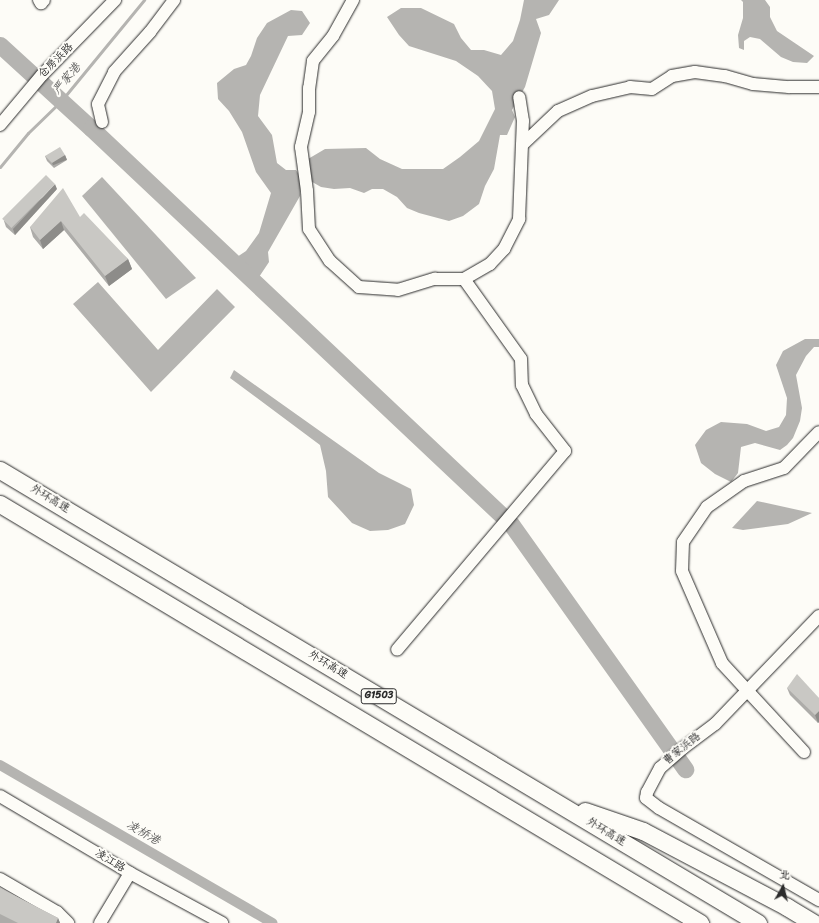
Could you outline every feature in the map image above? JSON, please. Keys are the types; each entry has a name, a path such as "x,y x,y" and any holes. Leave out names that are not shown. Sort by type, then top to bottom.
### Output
{"highway":[{"name":"外环高速","path":"0,470 758,923"},
{"name":"G1503","path":"0,504 700,923"},
{"path":"553,800 643,830 814,923"},
{"path":"531,822 680,923"}],"street":[{"path":"39,0 41,3 44,0"},
{"name":"仓房浜路","path":"0,125 42,75 115,0"},
{"path":"102,122 98,104 114,72 150,32 174,0"},
{"path":"353,0 333,36 313,61 309,88 309,112 302,148 307,191 309,229 330,261 359,287 398,290 435,279 464,279 490,264 504,249 520,219 523,121 519,97"},
{"path":"522,145 558,111 592,96 630,87 652,88 672,76 695,72 725,76 753,84 789,87 819,87"},
{"path":"397,650 565,450 536,414 522,385 521,359 464,279"},
{"path":"804,752 722,663 682,571 683,542 707,507 744,481 784,468 819,432"},
{"name":"曹家浜路","path":"819,616 715,724 682,748 660,768 647,792 646,798 659,808 819,900"},
{"name":"凌江路","path":"1,797 130,873 222,923"},
{"path":"100,923 130,873"},
{"path":"0,879 57,912 68,923"}],"shaded area":[{"path":"524,0 559,0 549,15 536,19 541,33 525,87 512,110 515,117 507,135 500,135 494,169 485,186 479,204 463,216 449,221 419,213 407,208 397,197 383,189 372,189 364,193 350,188 334,189 321,187 307,179 308,159 325,149 366,148 380,159 402,169 443,169 460,157 479,141 495,109 492,91 478,76 456,61 409,46 399,35 387,17 401,8 421,8 454,24 461,38 471,50 484,50 501,55 513,41 520,20"},
{"path":"741,0 765,0 770,7 770,17 777,31 814,56 807,63 793,62 781,57 760,39 750,37 744,41 744,50 739,48 738,35 743,18 743,2"},
{"path":"291,10 302,11 310,23 302,35 288,36 260,95 258,116 272,135 277,163 286,170 296,170 301,178 300,196 268,252 269,262 255,283 231,261 246,251 259,233 271,193 256,172 242,132 229,111 218,99 217,83 234,69 246,65 251,56 257,38 267,23"},
{"path":"102,177 196,278 166,299 82,196"},
{"path":"98,282 158,350 217,289 235,307 151,392 73,304"},
{"path":"805,339 819,339 819,347 814,347 806,356 796,375 802,408 800,421 793,438 780,450 755,443 741,447 738,473 731,482 715,474 701,463 695,445 706,430 721,422 747,424 766,431 779,427 786,415 787,398 776,365 783,351"},
{"path":"234,370 379,473 411,489 414,505 405,524 388,530 370,531 352,523 328,497 326,471 320,445 230,378"},
{"path":"757,501 812,513 788,524 743,530 732,528"}],"building":[{"path":"60,147 65,155 52,163 45,156"},
{"path":"46,175 55,184 11,228 2,219"},
{"path":"63,188 80,217 84,213 128,259 105,276 61,221 40,240 30,227"},
{"path":"797,674 819,698 819,711 815,715 787,688"},
{"path":"0,888 58,918 56,923 18,923 0,914"}],"waterway":[{"name":"严家港","path":"0,167 28,133 61,101 144,0"},
{"path":"0,45 91,128 511,524 685,769"},
{"name":"凌桥港","path":"0,765 273,923"}]}
